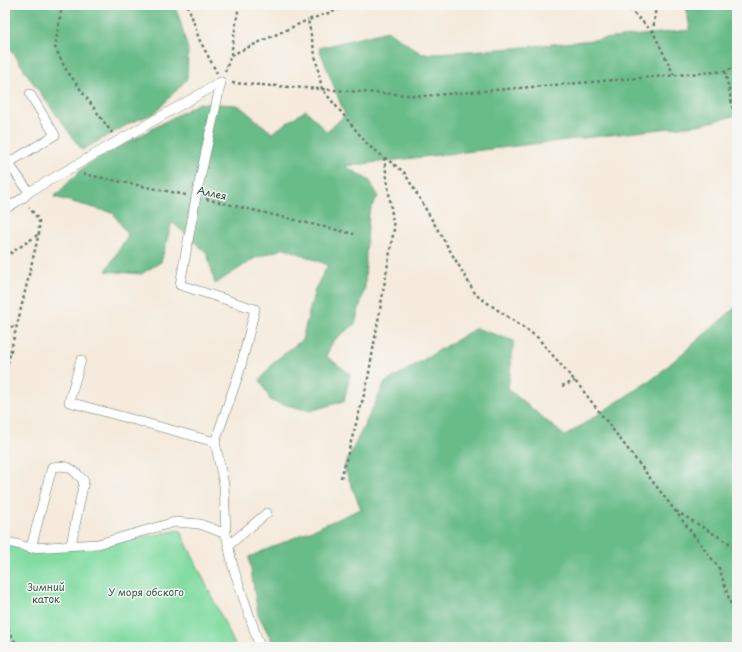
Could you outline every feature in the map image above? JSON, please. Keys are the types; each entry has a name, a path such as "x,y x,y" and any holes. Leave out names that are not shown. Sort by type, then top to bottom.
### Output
{"lane":[{"path":"5,209 66,171 221,82"},
{"path":"221,82 196,197 180,285 255,308 240,370 215,442 224,485 226,534 233,566 260,647"},
{"path":"26,195 7,165 55,135 30,94"},
{"path":"82,360 69,402 215,442"},
{"path":"31,548 52,467 63,465 72,469 84,481 71,545"},
{"path":"229,545 267,513"},
{"path":"5,541 31,548 98,544 175,522 200,524 226,534"}],"path":[{"path":"62,5 55,47 66,68 119,141"},
{"path":"188,5 199,39 221,82"},
{"path":"221,82 231,55 239,5"},
{"path":"231,55 308,20 352,5"},
{"path":"625,5 653,32 674,76"},
{"path":"653,32 656,5"},
{"path":"308,20 322,89 369,146 404,172 476,295 537,337 575,380 719,568 737,623"},
{"path":"221,82 422,96 674,76 725,71 737,67"},
{"path":"725,71 737,128"},
{"path":"341,478 367,384 394,229 384,157"},
{"name":"Аллея","path":"66,171 196,197 354,234"},
{"path":"5,375 6,364 39,234 39,220 26,195"},
{"path":"5,257 39,234"},
{"path":"5,326 16,328"},
{"path":"562,386 575,380"},
{"path":"674,510 737,548"},
{"path":"5,624 18,647"}],"green space":[{"path":"5,5 174,5 179,17 188,50 187,79 155,113 132,122 82,150 31,80 5,40"},
{"path":"686,5 737,5 737,115 704,124 345,166 370,181 378,196 369,213 365,287 355,324 333,341 326,356 350,374 344,401 310,411 271,401 260,380 276,360 302,340 315,289 328,265 285,248 255,258 215,284 207,253 172,222 161,262 141,274 106,271 128,235 113,213 54,197 85,166 199,103 238,105 272,133 306,110 327,132 345,115 319,48 388,31 422,54 514,48 690,30"},
{"path":"737,306 737,647 275,647 258,614 249,557 361,509 344,467 385,383 476,328 514,341 508,389 565,436 654,378"},
{"name":"У моря обского","path":"180,530 236,647 5,647 5,545 91,547"}],"park label":[{"name":"Зимний каток","path":"46,592"}]}
